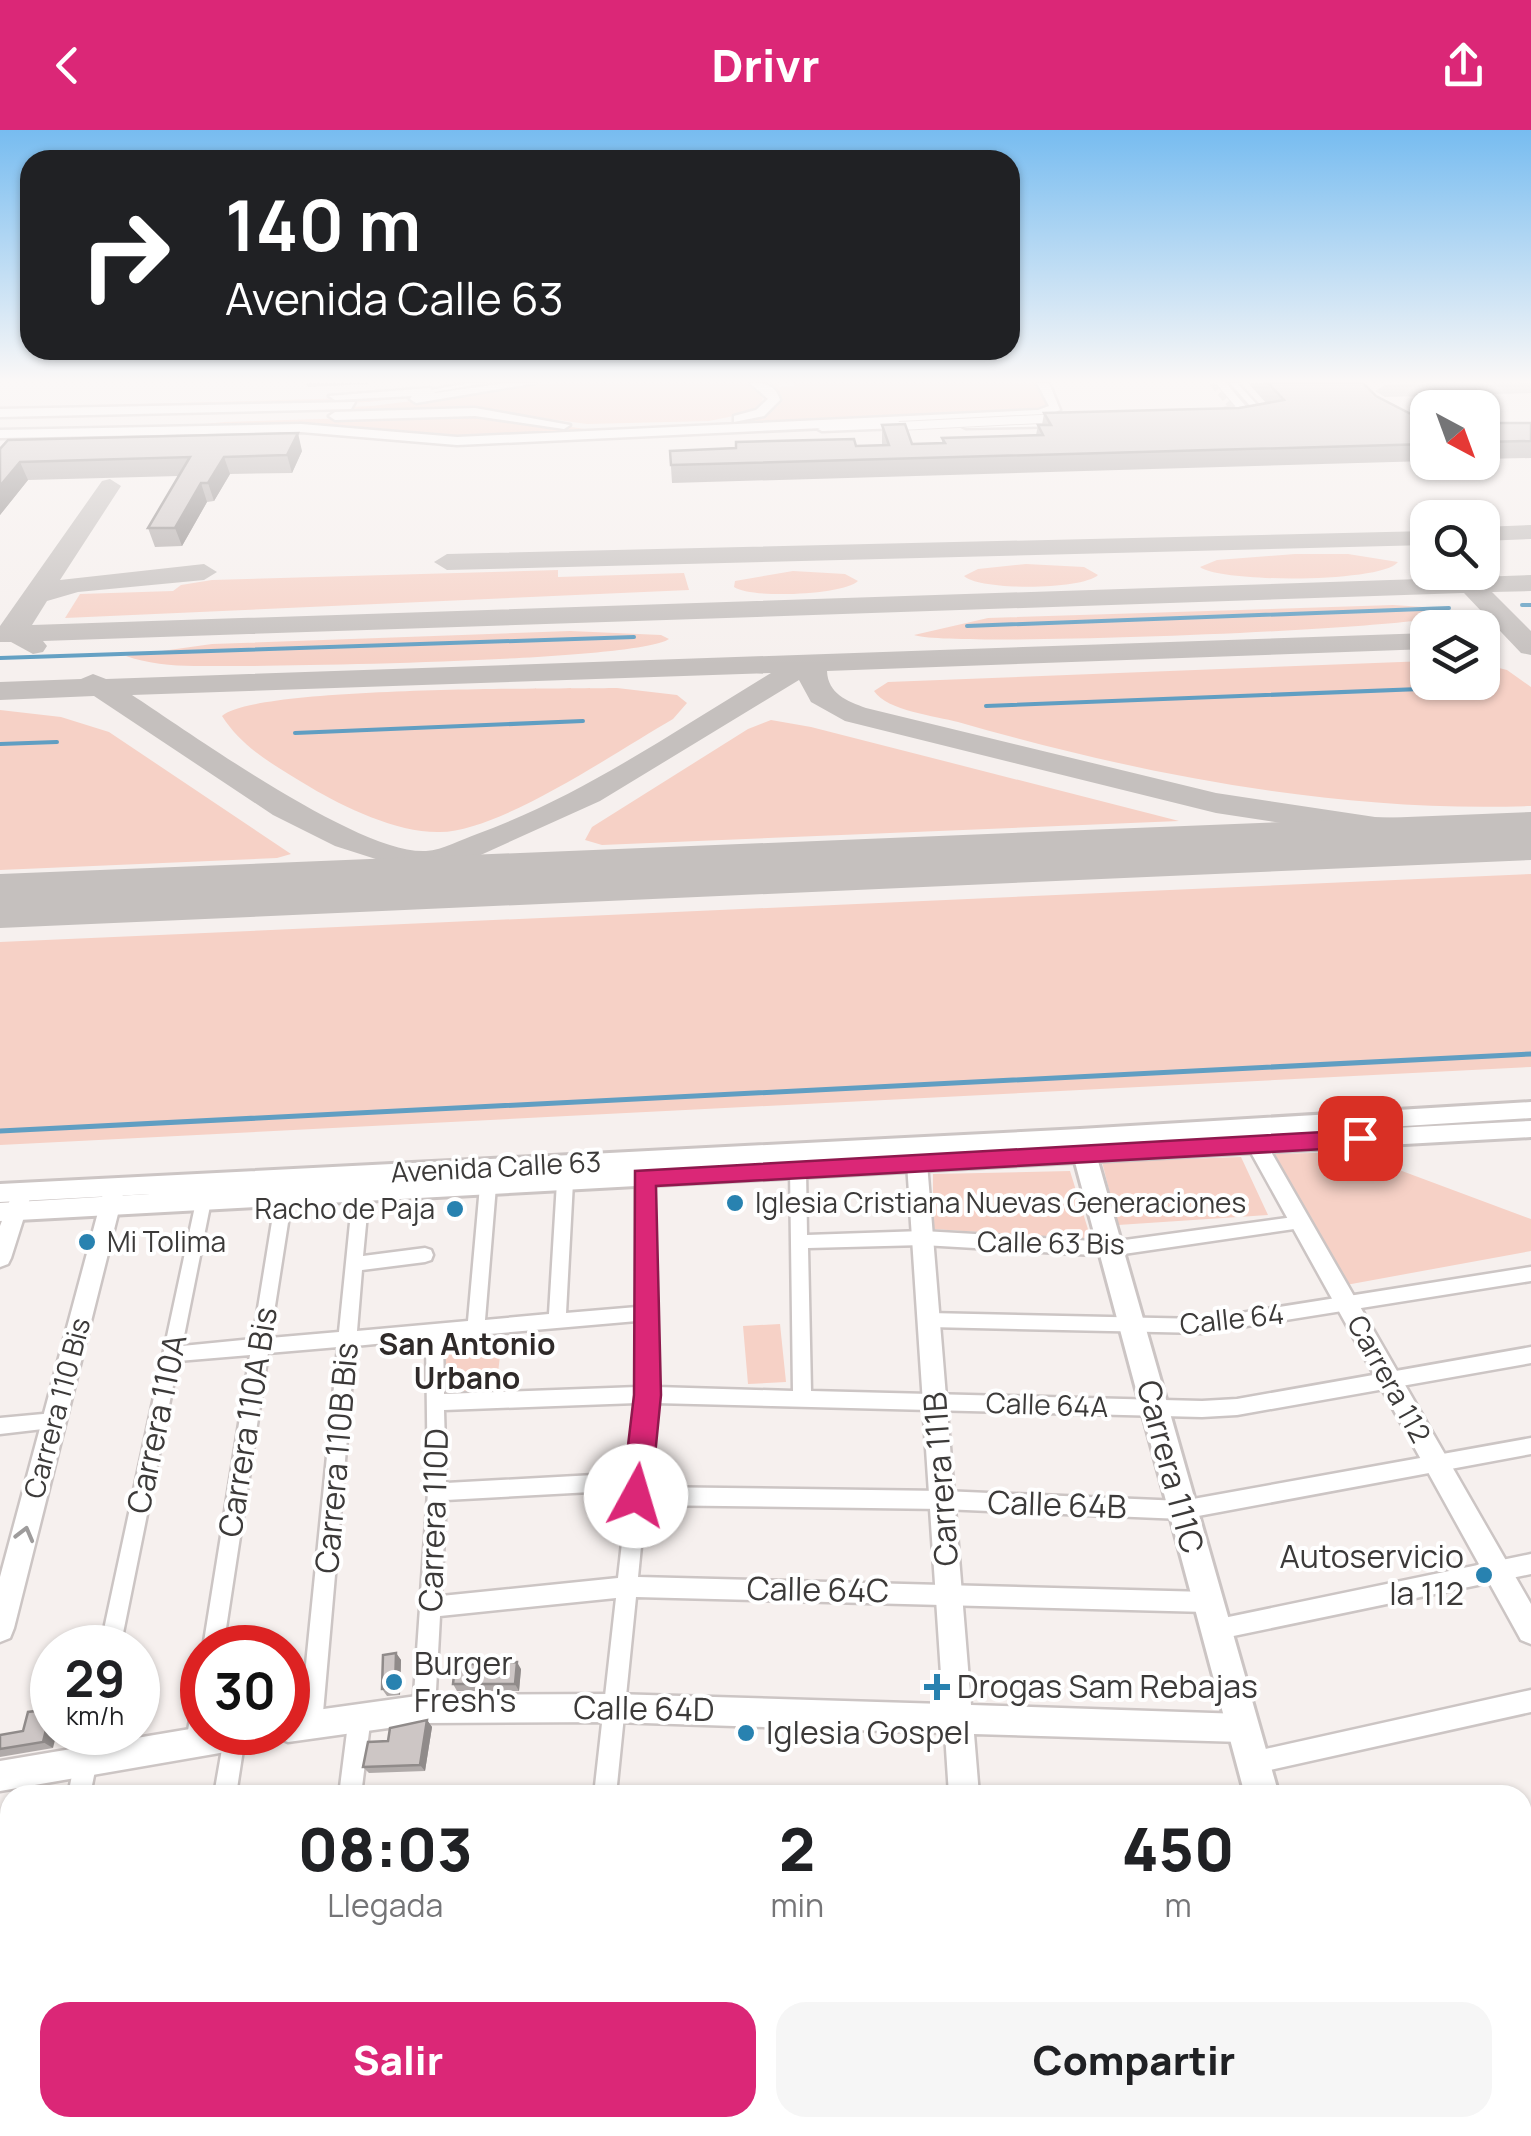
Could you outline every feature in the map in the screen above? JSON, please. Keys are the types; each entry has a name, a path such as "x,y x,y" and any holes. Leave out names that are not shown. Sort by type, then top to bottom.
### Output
{"main road":[{"name":"Avenida Calle 63","path":"1252,1136 1531,1110"},
{"name":"Avenida Calle 63","path":"9,1202 1252,1136 1531,1129"},
{"name":"Avenida Calle 63","path":"112,1197 203,1201 798,1170 917,1163 1082,1146"},
{"name":"Carrera 111C","path":"1082,1146 1259,1785"}],"street":[{"name":"Carrera 112","path":"1252,1136 1531,1630"},
{"name":"Carrera 111B","path":"917,1163 963,1785"},
{"path":"798,1170 802,1398"},
{"path":"606,1785 647,1395 644,1178"},
{"path":"558,1320 564,1182"},
{"path":"476,1328 488,1186"},
{"name":"Carrera 110B Bis","path":"310,1641 349,1339 362,1192"},
{"name":"Carrera 110 Bis","path":"0,1628 112,1197"},
{"name":"Carrera 110A Bis","path":"217,1625 284,1197"},
{"name":"Carrera 110A","path":"115,1625 203,1201"},
{"path":"0,1258 9,1202"},
{"name":"Calle 63 Bis","path":"800,1242 923,1238 1110,1249 1301,1222"},
{"path":"353,1264 426,1256"},
{"name":"Calle 64","path":"929,1320 1132,1328 1203,1326 1531,1274"},
{"path":"172,1354 646,1312"},
{"name":"Carrera 110D","path":"424,1708 437,1492 434,1331"},
{"name":"Calle 64A","path":"438,1402 647,1395 1237,1407 1531,1355"},
{"path":"0,1426 54,1421"},
{"name":"Calle 64B","path":"437,1492 637,1489 1182,1510 1531,1446"},
{"path":"1214,1630 1531,1564"},
{"name":"Calle 64C","path":"431,1607 627,1587 950,1592 1207,1602"},
{"path":"1252,1763 1531,1701"},
{"name":"Calle 64D","path":"310,1724 424,1708 614,1708 1242,1728"},
{"path":"351,1785 360,1716"},
{"path":"0,1776 86,1762 180,1735"},
{"path":"81,1785 87,1755"},
{"path":"229,1785 240,1755"}],"shaded area":[{"path":"1348,554 1398,562 1363,574 1301,578 1238,576 1200,567 1217,560"},
{"path":"1026,564 1084,567 1098,575 1073,584 1031,587 989,584 964,576 978,569"},
{"path":"558,570 558,577 684,573 689,590 65,618 80,594 173,591 181,585 212,580"},
{"path":"793,571 845,574 858,581 835,590 797,594 759,593 734,587 735,581"},
{"path":"1393,605 1444,610 1410,610 1410,621 1277,631 1008,639 914,635 988,618"},
{"path":"570,631 661,635 669,639 642,647 590,653 443,662 194,666 159,664 126,656 212,644"},
{"path":"1410,662 1410,700 1500,700 1500,668 1531,687 1531,806 1386,803 1170,774 913,712 880,698 874,691 888,682"},
{"path":"617,688 677,695 687,703 673,719 526,804 466,828 440,832 390,824 324,795 262,756 222,716 246,706 345,694"},
{"path":"0,710 61,717 109,732 291,854 277,858 0,870"},
{"path":"771,720 1179,821 602,845 585,840 592,827 748,729"},
{"path":"1531,874 1531,1067 0,1145 0,942"},
{"path":"1351,1152 1531,1219 1531,1251 1346,1285 1273,1154"},
{"path":"1241,1157 1268,1215 1118,1225 1102,1162"},
{"path":"1070,1171 1091,1239 933,1229 933,1174"},
{"path":"780,1324 786,1382 748,1384 743,1326"},
{"path":"503,1330 496,1390 443,1396 443,1335"}],"building":[{"path":"178,477 212,477 208,483 201,483 175,528 148,528"},
{"path":"396,1653 395,1688 382,1689 383,1655"},
{"path":"517,1662 515,1684 453,1684 455,1665"},
{"path":"28,1712 30,1744 0,1749 0,1735 23,1731"},
{"path":"427,1720 420,1765 363,1767 368,1742 388,1741 390,1728"}],"waterway":[{"path":"1522,605 1531,605"},
{"path":"967,626 1449,608"},
{"path":"0,658 634,637"},
{"path":"986,706 1410,689"},
{"path":"295,733 583,721"},
{"path":"0,744 57,742"},
{"path":"0,1131 1531,1054"}],"taxiway":[{"path":"38,595 110,486"},
{"path":"1500,533 1531,532"},
{"path":"447,562 1410,538"},
{"path":"38,595 76,584 204,572"},
{"path":"1500,584 1531,583"},
{"path":"17,633 1410,587"},
{"path":"1476,590 1531,647"},
{"path":"17,633 14,631 38,595"},
{"path":"0,634 17,633"},
{"path":"17,633 33,646"},
{"path":"815,662 1410,642"},
{"path":"100,688 815,662"},
{"path":"815,662 813,681 821,696 856,715 1216,803 1375,827 1531,833"},
{"path":"426,861 497,838 589,794 805,664"},
{"path":"93,683 100,688"},
{"path":"0,691 100,688"},
{"path":"100,688 285,808 347,839 426,861"},
{"path":"263,890 426,861"},
{"path":"426,861 539,878"}],"runway":[{"path":"0,901 1531,836"}],"place":[{"name":"Iglesia Cristiana Nuevas Generaciones","path":"735,1203"},
{"name":"Racho de Paja","path":"455,1209"},
{"name":"Mi Tolima","path":"87,1242"},
{"name":"Autoservicio la 112","path":"1484,1575"},
{"name":"Burger Fresh's","path":"394,1682"},
{"name":"Drogas Sam Rebajas","path":"937,1687"},
{"name":"Iglesia Gospel","path":"746,1733"}],"district":[{"name":"San Antonio Urbano","path":"467,1362"}],"route":[{"path":"636,1496 647,1395 644,1178 1360,1138"}]}
